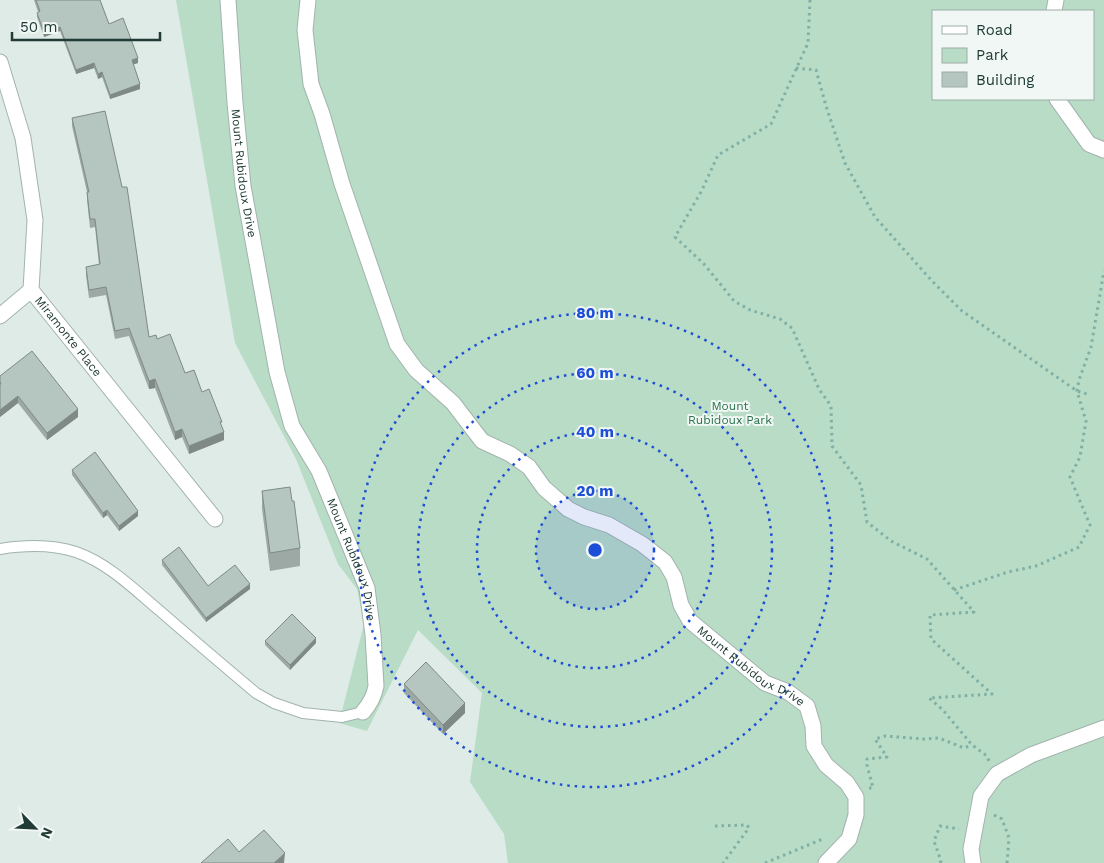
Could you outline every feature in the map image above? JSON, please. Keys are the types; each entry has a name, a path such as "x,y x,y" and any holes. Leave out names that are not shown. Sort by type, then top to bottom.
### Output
{"street":[{"name":"Mount Rubidoux Drive","path":"228,0 243,186 277,372 292,426 323,481 367,588 370,604 376,686 370,704 363,712"},
{"name":"Mount Rubidoux Drive","path":"308,0 305,30 311,84 322,114 342,184 398,344 416,370 454,403 482,441 510,454 529,466 544,488 568,509 584,517 609,525 642,544 665,562 674,577 680,605 690,621 765,683 788,692 807,706 813,726 814,746 826,765 847,783 856,797 856,815 849,839 826,863"},
{"name":"Miramonte Place","path":"0,62 23,138 35,220 30,290 215,519"},
{"path":"1058,100 1089,144 1104,150"},
{"path":"0,316 30,290"},
{"path":"973,863 971,849 981,796 997,774 1031,755 1104,728"}],"lane":[{"name":"Mount Rubidoux Drive","path":"0,549 40,546 61,548 78,553 119,576 256,693 274,703 303,713 342,717 363,712"}],"path":[{"path":"810,0 808,43 771,124 718,154 702,190 675,237 704,264 734,301 750,310 780,318 792,328 819,389 831,406 832,446 861,484 867,522 891,541 927,559 974,612 930,615 931,639 992,694 929,698 943,710 972,745 987,756 994,779"},
{"path":"796,68 816,70 845,163 875,217 894,240 962,311 1077,391 1087,394"},
{"path":"954,590 1008,572 1036,566 1079,547 1090,525 1070,477 1080,457 1086,422 1077,391 1091,347 1104,272"},
{"path":"979,806 1002,819 1009,838 1007,863"},
{"path":"715,826 747,825 749,828 723,863"},
{"path":"940,863 934,841 940,826 974,832"}],"green space":[{"name":"Mount Rubidoux Park","path":"176,0 1104,0 1104,863 508,863 504,834 470,782 482,693 418,630 367,731 339,723 364,624 357,589 338,564 296,459 235,343"}],"building":[{"path":"36,0 100,0 109,24 123,18 138,58 132,60 140,84 110,95 102,72 98,74 94,63 76,70 60,27 44,32 37,13 40,11"},
{"path":"105,111 122,187 127,187 149,337 156,335 157,339 170,334 185,373 194,370 202,392 209,389 222,422 220,422 224,432 189,446 182,429 175,432 155,379 149,381 129,328 115,331 106,287 89,290 86,267 100,264 95,219 90,219 87,192 89,192 72,118"},
{"path":"32,351 78,409 47,433 18,396 0,410 0,376"},
{"path":"95,452 138,511 119,526 107,510 103,513 72,470"},
{"path":"290,487 292,501 294,501 300,548 270,553 262,491"},
{"path":"179,547 208,586 235,565 250,584 206,618 162,560"},
{"path":"292,614 316,638 290,665 265,641"},
{"path":"426,662 465,703 443,725 404,684"},
{"path":"264,830 285,853 274,863 201,863 228,839 239,852"}]}
